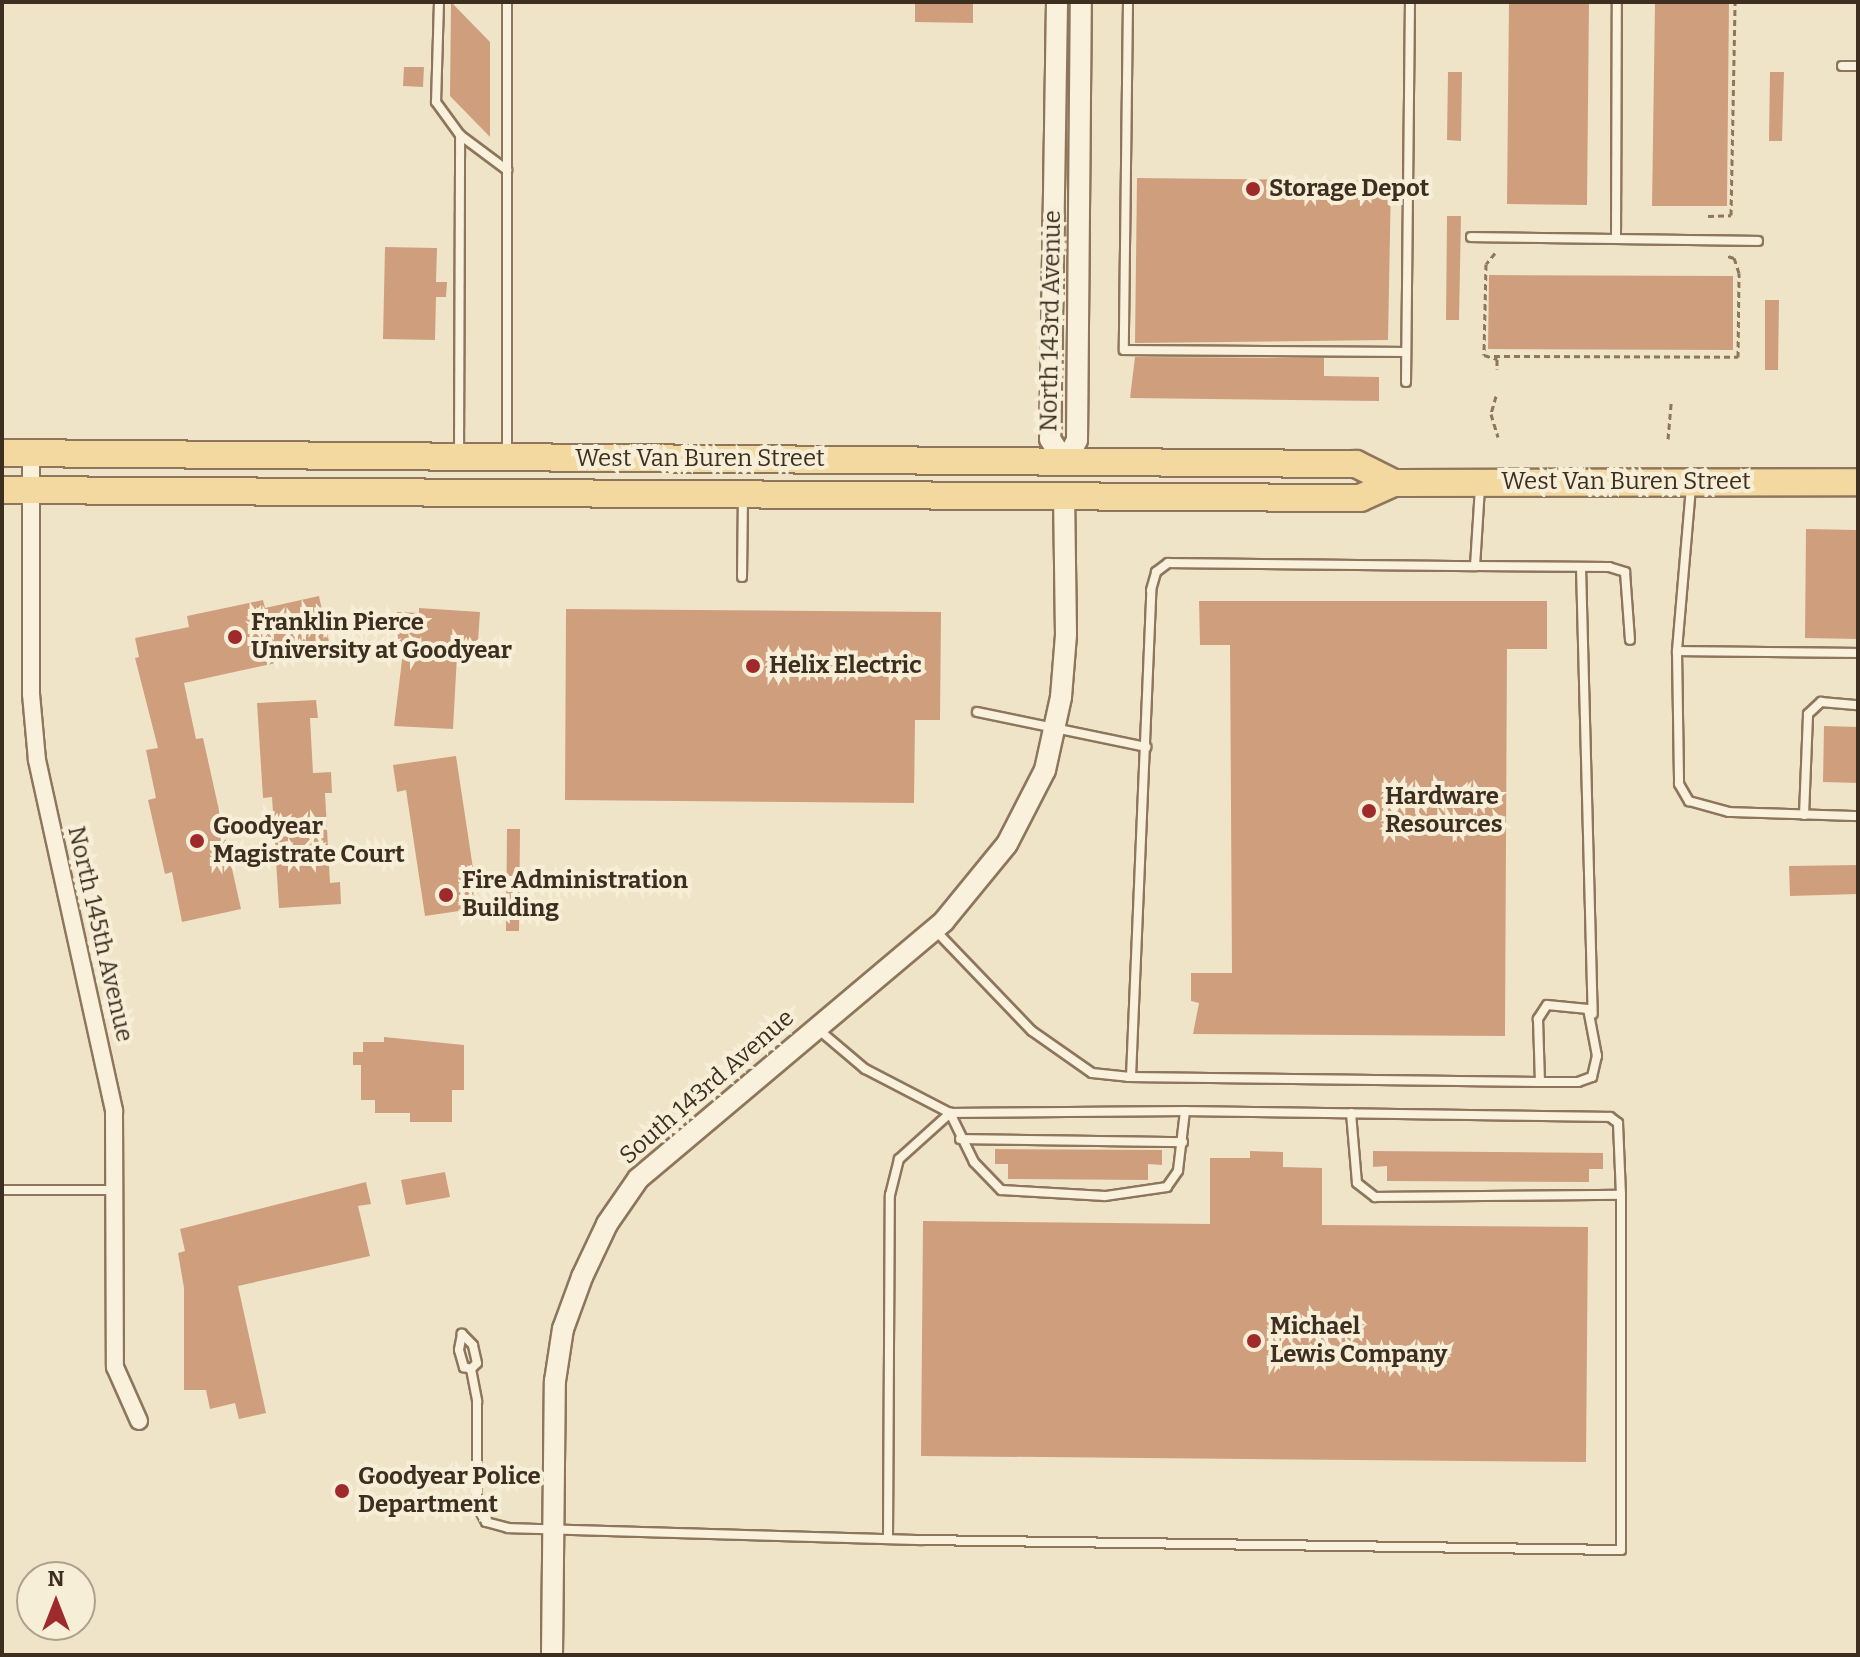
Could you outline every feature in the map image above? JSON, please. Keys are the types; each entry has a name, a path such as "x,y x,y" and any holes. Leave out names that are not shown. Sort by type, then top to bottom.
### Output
{"main road":[{"name":"West Van Buren Street","path":"2,453 1356,464 1394,483"},
{"path":"402,493 438,476 488,476 507,458"},
{"path":"1064,499 1065,462"},
{"name":"West Van Buren Street","path":"2,490 1064,499 1360,498 1394,483 1858,482"}],"street":[{"name":"North 143rd Avenue","path":"1057,2 1050,439 1065,462 1077,440 1081,2"},
{"name":"North 145th Avenue","path":"31,453 31,694 37,760 114,1111 117,1190 115,1367 139,1421"},
{"name":"South 143rd Avenue","path":"552,1655 555,1381 563,1329 607,1224 638,1179 934,929 1007,844 1045,770 1056,727 1066,635 1064,499"}],"lane":[{"path":"439,2 436,102 460,135 507,170"},
{"path":"507,2 507,458"},
{"path":"1128,2 1124,350 1406,352"},
{"path":"1406,382 1410,2"},
{"path":"1616,239 1617,2"},
{"path":"1842,66 1858,66"},
{"path":"459,457 460,135"},
{"path":"1471,237 1758,241"},
{"path":"1475,566 1480,482"},
{"path":"1691,482 1677,651 1683,794 1705,809 1858,816"},
{"path":"742,577 743,496"},
{"path":"1131,1077 1151,590 1156,572 1168,563 1581,567 1625,572 1630,640"},
{"path":"934,929 1032,1031 1071,1062 1092,1073 1131,1077 1540,1082 1592,1077 1597,1056 1593,1014 1581,567"},
{"path":"1677,651 1858,653"},
{"path":"1804,815 1808,714 1821,702 1858,705"},
{"path":"977,712 1146,747"},
{"path":"1540,1082 1538,1019 1547,1005 1574,1004 1593,1014"},
{"path":"471,1369 477,1401 477,1505 486,1522 554,1530 888,1539 1621,1550 1621,1195 1618,1123 1610,1117 1185,1111 950,1113 865,1069 815,1027"},
{"path":"950,1113 960,1139 1001,1190 1105,1196 1167,1187 1178,1171 1185,1111"},
{"path":"888,1539 892,1174 899,1159 950,1113"},
{"path":"1351,1113 1357,1183 1375,1197 1621,1195"},
{"path":"960,1139 1183,1142"},
{"path":"2,1190 117,1190"}],"path":[{"path":"1708,216 1731,215 1735,2"},
{"path":"1495,253 1486,264 1484,296 1484,355 1494,356 1738,357 1739,273 1734,258 1725,255"},
{"path":"1494,356 1497,369"},
{"path":"1496,396 1491,414 1498,437"},
{"path":"1668,439 1671,403"}],"building":[{"path":"451,2 490,42 490,137 450,96"},
{"path":"915,2 973,2 973,23 915,22"},
{"path":"1509,2 1589,2 1587,205 1507,204"},
{"path":"1655,2 1729,2 1727,206 1652,206"},
{"path":"404,67 424,67 423,87 403,86"},
{"path":"1448,72 1462,72 1461,141 1447,140"},
{"path":"1770,72 1784,72 1782,141 1769,141"},
{"path":"1137,178 1391,181 1388,340 1135,343"},
{"path":"1447,216 1461,216 1459,320 1446,320"},
{"path":"385,247 437,248 436,282 447,282 446,297 436,297 435,340 383,339"},
{"path":"1489,275 1733,276 1733,350 1488,349"},
{"path":"1765,300 1779,300 1778,370 1765,370"},
{"path":"1135,357 1324,358 1324,376 1379,377 1379,401 1130,398"},
{"path":"1806,529 1858,530 1858,639 1805,638"},
{"path":"319,596 331,651 184,683 196,739 203,738 241,909 182,922 172,872 165,874 148,800 156,798 146,750 158,748 135,658 139,657 135,638 189,627 187,616 263,600 265,608"},
{"name":"Hardware Resources","path":"1199,601 1547,601 1547,649 1507,649 1505,1036 1193,1034 1199,1003 1191,1001 1191,973 1232,973 1230,645 1200,645"},
{"path":"419,608 480,612 477,656 457,655 453,729 394,726 403,652 395,652 397,612 419,613"},
{"name":"Helix Electric","path":"566,609 941,612 940,720 915,720 914,803 565,800"},
{"path":"316,700 318,718 310,718 313,773 331,772 332,793 325,793 330,883 340,882 341,904 279,908 272,797 263,798 257,703"},
{"path":"1824,726 1858,727 1858,783 1823,782"},
{"path":"456,756 479,908 425,916 406,790 397,792 393,765"},
{"path":"507,829 520,829 519,931 506,931"},
{"path":"1858,865 1858,894 1790,896 1789,866"},
{"path":"384,1037 464,1045 464,1090 452,1090 452,1122 410,1122 410,1113 375,1113 375,1100 361,1100 361,1065 353,1065 353,1052 363,1052 363,1042 384,1042"},
{"path":"995,1149 1162,1150 1162,1165 1148,1164 1148,1180 1008,1179 1008,1164 995,1164"},
{"name":"Michael Lewis Company","path":"1250,1151 1283,1152 1283,1167 1322,1168 1322,1225 1588,1227 1586,1462 921,1456 923,1221 1210,1224 1210,1158 1250,1158"},
{"path":"1373,1151 1603,1153 1603,1169 1589,1169 1589,1182 1387,1181 1387,1166 1373,1167"},
{"path":"445,1172 450,1197 406,1205 401,1180"},
{"path":"366,1182 371,1204 358,1206 370,1256 238,1286 266,1413 239,1419 235,1403 210,1409 206,1390 184,1390 184,1288 178,1253 185,1251 180,1229"}],"place":[{"name":"Storage Depot","path":"1253,189"},
{"name":"Franklin Pierce University at Goodyear","path":"235,637"},
{"name":"Helix Electric","path":"753,666"},
{"name":"Hardware Resources","path":"1369,811"},
{"name":"Goodyear Magistrate Court","path":"197,841"},
{"name":"Fire Administration Building","path":"446,895"},
{"name":"Michael Lewis Company","path":"1254,1341"},
{"name":"Goodyear Police Department","path":"342,1491"}]}
